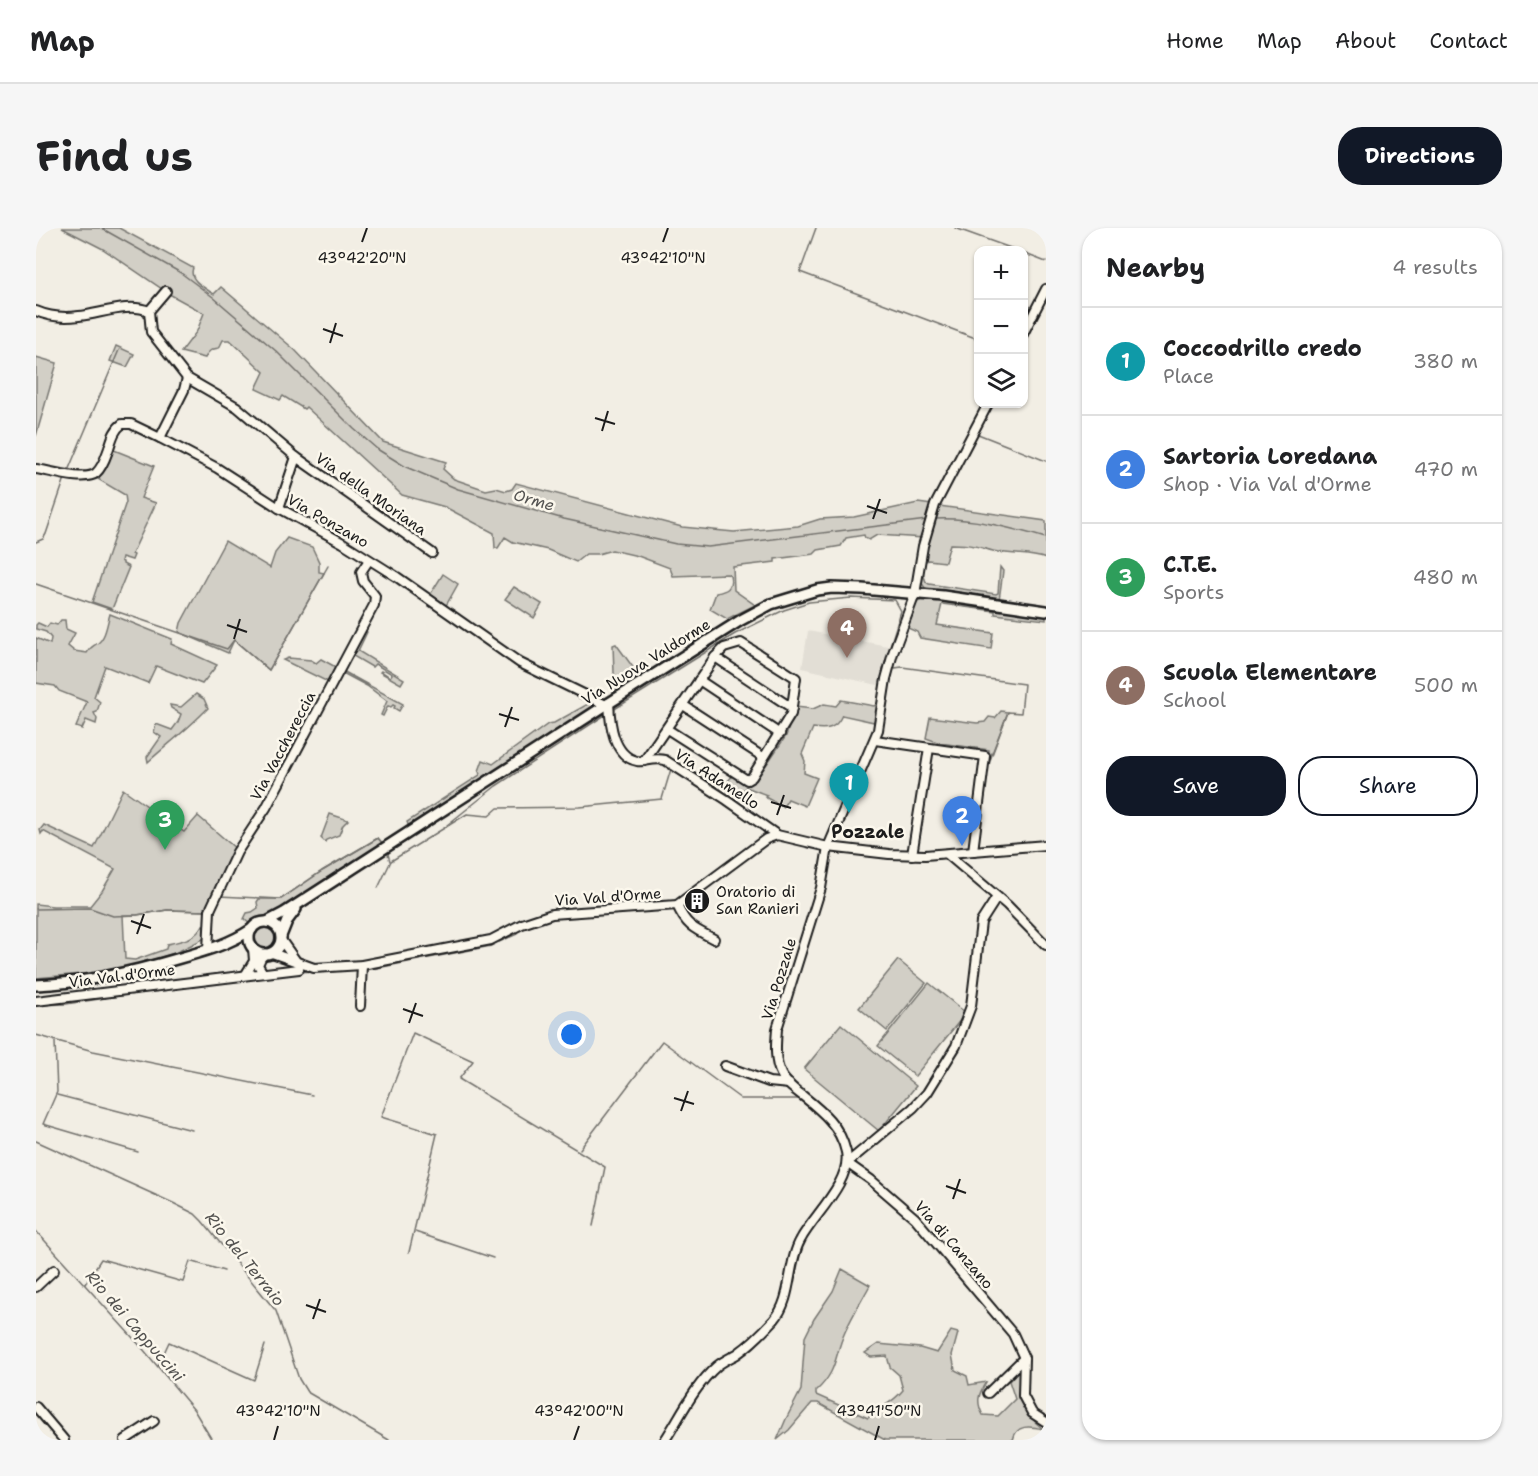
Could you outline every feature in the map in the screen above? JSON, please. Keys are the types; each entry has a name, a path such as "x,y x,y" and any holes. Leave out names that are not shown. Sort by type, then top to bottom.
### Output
{"main road":[{"name":"Via Nuova Valdorme","path":"36,985 84,980 141,970 223,945 306,900 607,704 741,620 771,604 802,594 832,588 874,589 951,597 1046,611"},
{"name":"Via Nuova Valdorme","path":"223,945 239,943 268,953 277,950 292,912 306,900"},
{"path":"267,922 278,928 281,938"},
{"path":"252,929 249,937 252,947"}],"street":[{"path":"1028,323 1046,289"},
{"path":"160,438 184,390 187,378 151,332 149,311 166,291"},
{"path":"36,311 58,317 129,308 144,308 149,311"},
{"name":"Via della Moriana","path":"187,378 237,407 296,456 432,553"},
{"name":"Via Pozzale","path":"789,1084 778,1067 777,1029 821,888 828,847 875,740 893,653 915,594 926,533 935,505 986,408"},
{"name":"Via Ponzano","path":"36,470 86,476 96,473 101,467 115,431 122,424 131,424 217,468 279,508 343,543 397,577 520,663 607,704"},
{"name":"Via della Moriana","path":"279,508 296,456"},
{"name":"Via Vacchereccia","path":"208,950 210,910 229,870 241,845 266,808 374,604 375,596 363,581 361,572 369,560"},
{"path":"607,704 610,724 618,744 625,755 641,761 667,729 715,657 724,648 741,643 796,678 792,708 780,734 752,777 747,780 667,729"},
{"path":"715,657 792,708"},
{"path":"699,680 780,734"},
{"path":"683,705 764,758"},
{"path":"875,740 984,756 973,851"},
{"path":"912,855 929,748"},
{"name":"Via Adamello","path":"641,761 655,758 665,760 777,835"},
{"path":"777,835 828,847 912,855 1046,845"},
{"name":"Via Val d'Orme","path":"36,1000 299,967 362,965 490,940 522,924 552,914 677,905 766,839 777,835"},
{"path":"947,854 1007,905 1046,945"},
{"path":"665,1440 702,1382 718,1365 744,1348 775,1319 783,1303 796,1249 840,1181 847,1163 913,1108 927,1093 956,1046 971,1006 981,922 997,897"},
{"path":"677,905 682,918 691,928 714,939"},
{"path":"281,938 299,967"},
{"path":"246,974 254,961 252,947"},
{"path":"263,973 258,965 261,958 268,953"},
{"name":"Via Val d'Orme","path":"268,953 299,967"},
{"path":"360,1006 362,965"},
{"path":"725,1066 769,1082 789,1084 825,1114 837,1128 847,1163"},
{"name":"Via di Canzano","path":"847,1163 871,1180 915,1218 1013,1334 1024,1358 1023,1396 1032,1413 1046,1422"},
{"path":"36,1287 54,1270"},
{"path":"988,1393 1024,1358"},
{"path":"36,1407 64,1440"},
{"path":"125,1440 154,1421"}],"shaded area":[{"path":"62,228 119,228 193,268 193,276 198,283 214,294 221,287 295,350 383,442 446,462 443,469 454,479 486,490 496,488 506,491 512,489 516,483 682,527 734,532 798,526 820,519 854,517 918,503 1046,521 1046,559 950,544 945,562 928,560 924,562 924,538 877,535 869,540 864,535 846,538 841,546 818,550 814,554 733,567 734,590 755,605 727,619 710,609 716,593 730,586 730,576 727,574 673,576 670,568 638,556 612,550 598,554 586,554 576,562 548,550 513,542 505,537 498,548 495,548 494,533 445,507 402,495 306,407 304,409 283,396 280,400 256,389 264,372 230,340 223,340 219,348 210,351 205,358 181,352 197,331 204,313 171,295 103,249"},
{"path":"116,346 134,354 127,367 110,361"},
{"path":"36,357 57,363 36,436"},
{"path":"109,448 154,466 141,498 156,503 132,554 134,555 132,560 122,557 123,564 129,567 112,609 92,602 126,502 125,495 91,475 96,473"},
{"path":"287,538 312,547 319,562 319,572 324,573 269,670 234,640 228,653 179,632 181,623 225,541 270,568 275,553"},
{"path":"1000,567 1003,571 999,600 930,590 925,588 919,579 920,573 923,573 929,584 996,594 998,593"},
{"path":"443,574 458,584 444,609 428,598"},
{"path":"514,587 542,604 534,618 505,599"},
{"path":"943,596 1046,611 1046,620 995,614 995,611 942,604 937,625 993,633 991,649 920,638 917,632 903,628 916,603"},
{"path":"110,614 172,639 171,644 217,665 202,684 156,666 148,683 105,666 94,697 100,702 97,712 94,713 97,719 96,724 86,720 82,729 76,727 87,702 59,691 55,686 36,683 36,638 50,644 51,638 46,632 36,629 36,625 38,623 47,627 50,623 57,625 61,620 65,620 66,629 75,633 68,646 74,651 87,653 103,637"},
{"path":"361,629 367,632 358,651 404,679 401,684 380,672 390,677 392,674 375,664 372,667 348,653"},
{"path":"808,631 893,647 882,686 802,668"},
{"path":"616,644 643,681 615,700 613,645"},
{"path":"288,658 311,660 316,663 321,659 403,704 399,711 393,705 388,706 383,716 381,715 387,701 367,686 339,671 332,684 283,660"},
{"path":"196,694 204,699 208,708 148,762 147,757 161,737 154,732 156,724 172,730 181,714 170,705 181,707"},
{"path":"591,700 595,705 593,709 409,827 407,822 480,775 483,760 493,764 548,724 590,703"},
{"path":"841,700 874,706 878,703 874,722 842,715 831,728 813,728 802,754 805,761 804,773 817,778 805,806 788,799 783,807 765,797 767,795 746,787 735,800 720,790 734,774 756,780 786,736 796,707 813,709 824,704 836,706"},
{"path":"1001,711 1008,712 989,763 989,750 940,743 926,738 930,717 977,723 985,722 989,717 995,718"},
{"path":"123,789 184,832 198,816 236,849 207,911 167,910 123,915 125,959 135,960 166,949 167,944 192,936 203,925 206,926 205,938 175,953 124,968 36,978 36,904 90,906 115,869 43,831 41,834 40,830 44,825 94,848"},
{"path":"330,814 348,820 339,835 325,842 321,838"},
{"path":"378,838 383,844 301,895 286,908 273,915 258,917 250,924 244,919 247,913 258,908 259,899 281,899 322,871"},
{"path":"265,926 274,929 277,938 274,947 265,950 256,947 253,938 256,929"},
{"path":"898,960 926,983 887,1031 859,1008"},
{"path":"929,983 966,1013 915,1076 878,1046"},
{"path":"841,1024 916,1086 879,1131 804,1069"},
{"path":"842,1269 870,1285 845,1332 832,1370 816,1391 816,1395 868,1418 903,1390 899,1375 890,1367 887,1356 871,1357 865,1353 878,1344 920,1348 937,1353 951,1331 958,1333 952,1355 955,1370 967,1376 969,1385 986,1382 979,1398 979,1406 983,1415 998,1416 1015,1399 1009,1381 1019,1370 1023,1403 1030,1416 1043,1429 1024,1427 1017,1431 1013,1440 885,1440 818,1403 812,1403 789,1430 777,1440 801,1390 805,1337 833,1291"}],"waterway":[{"name":"Orme","path":"101,228 181,273 213,297 276,351 377,449 406,467 458,489 564,519 676,544 708,547 927,520"},
{"path":"816,228 800,272 974,337"},
{"path":"955,228 1005,246"},
{"path":"1028,255 1046,262"},
{"name":"Rio dei Cappuccini","path":"68,471 119,350"},
{"path":"978,434 1046,461"},
{"name":"Rio dei Cappuccini","path":"36,542 43,539 46,534 65,478"},
{"name":"Orme","path":"935,519 977,521 1046,538"},
{"path":"36,584 227,649 234,640 269,670 328,566"},
{"path":"613,710 735,634 784,610 809,602 851,598 895,600 901,611 890,646"},
{"path":"895,668 902,667 1024,684 1021,713 1008,712 991,756"},
{"path":"447,825 496,786 605,715"},
{"path":"378,888 391,861 467,814 489,816 498,808 580,807 662,799 671,769"},
{"path":"219,896 281,899 322,871 378,838 383,844"},
{"path":"387,851 390,861"},
{"path":"36,909 90,908 113,916 167,910 206,911"},
{"path":"499,942 517,934"},
{"path":"372,969 491,946"},
{"path":"301,972 311,971"},
{"path":"36,1005 66,1004 159,990"},
{"path":"409,1252 437,1134 381,1117 413,1033 473,1061 459,1079 605,1167 593,1226"},
{"path":"36,1035 93,1051 312,1095"},
{"path":"580,1149 662,1041 741,1099 802,1099"},
{"path":"55,1042 57,1092 43,1124 138,1152"},
{"path":"57,1095 192,1130"},
{"name":"Rio del Terraio","path":"36,1141 195,1214 276,1311 299,1379 307,1392 389,1440"},
{"name":"Rio dei Cappuccini","path":"36,1231 143,1349 194,1410 212,1440"},
{"path":"415,1232 493,1258"},
{"path":"85,1284 101,1259 183,1282 190,1261 224,1271"},
{"path":"158,1366 169,1342 254,1380 265,1345"}],"place":[{"name":"Scuola Elementare","path":"847,658"},
{"name":"Coccodrillo credo","path":"849,813"},
{"name":"Sartoria Loredana","path":"962,846"},
{"name":"C.T.E.","path":"165,850"},
{"name":"Oratorio di San Ranieri","path":"697,901"}],"district":[{"name":"Pozzale","path":"868,832"}]}
